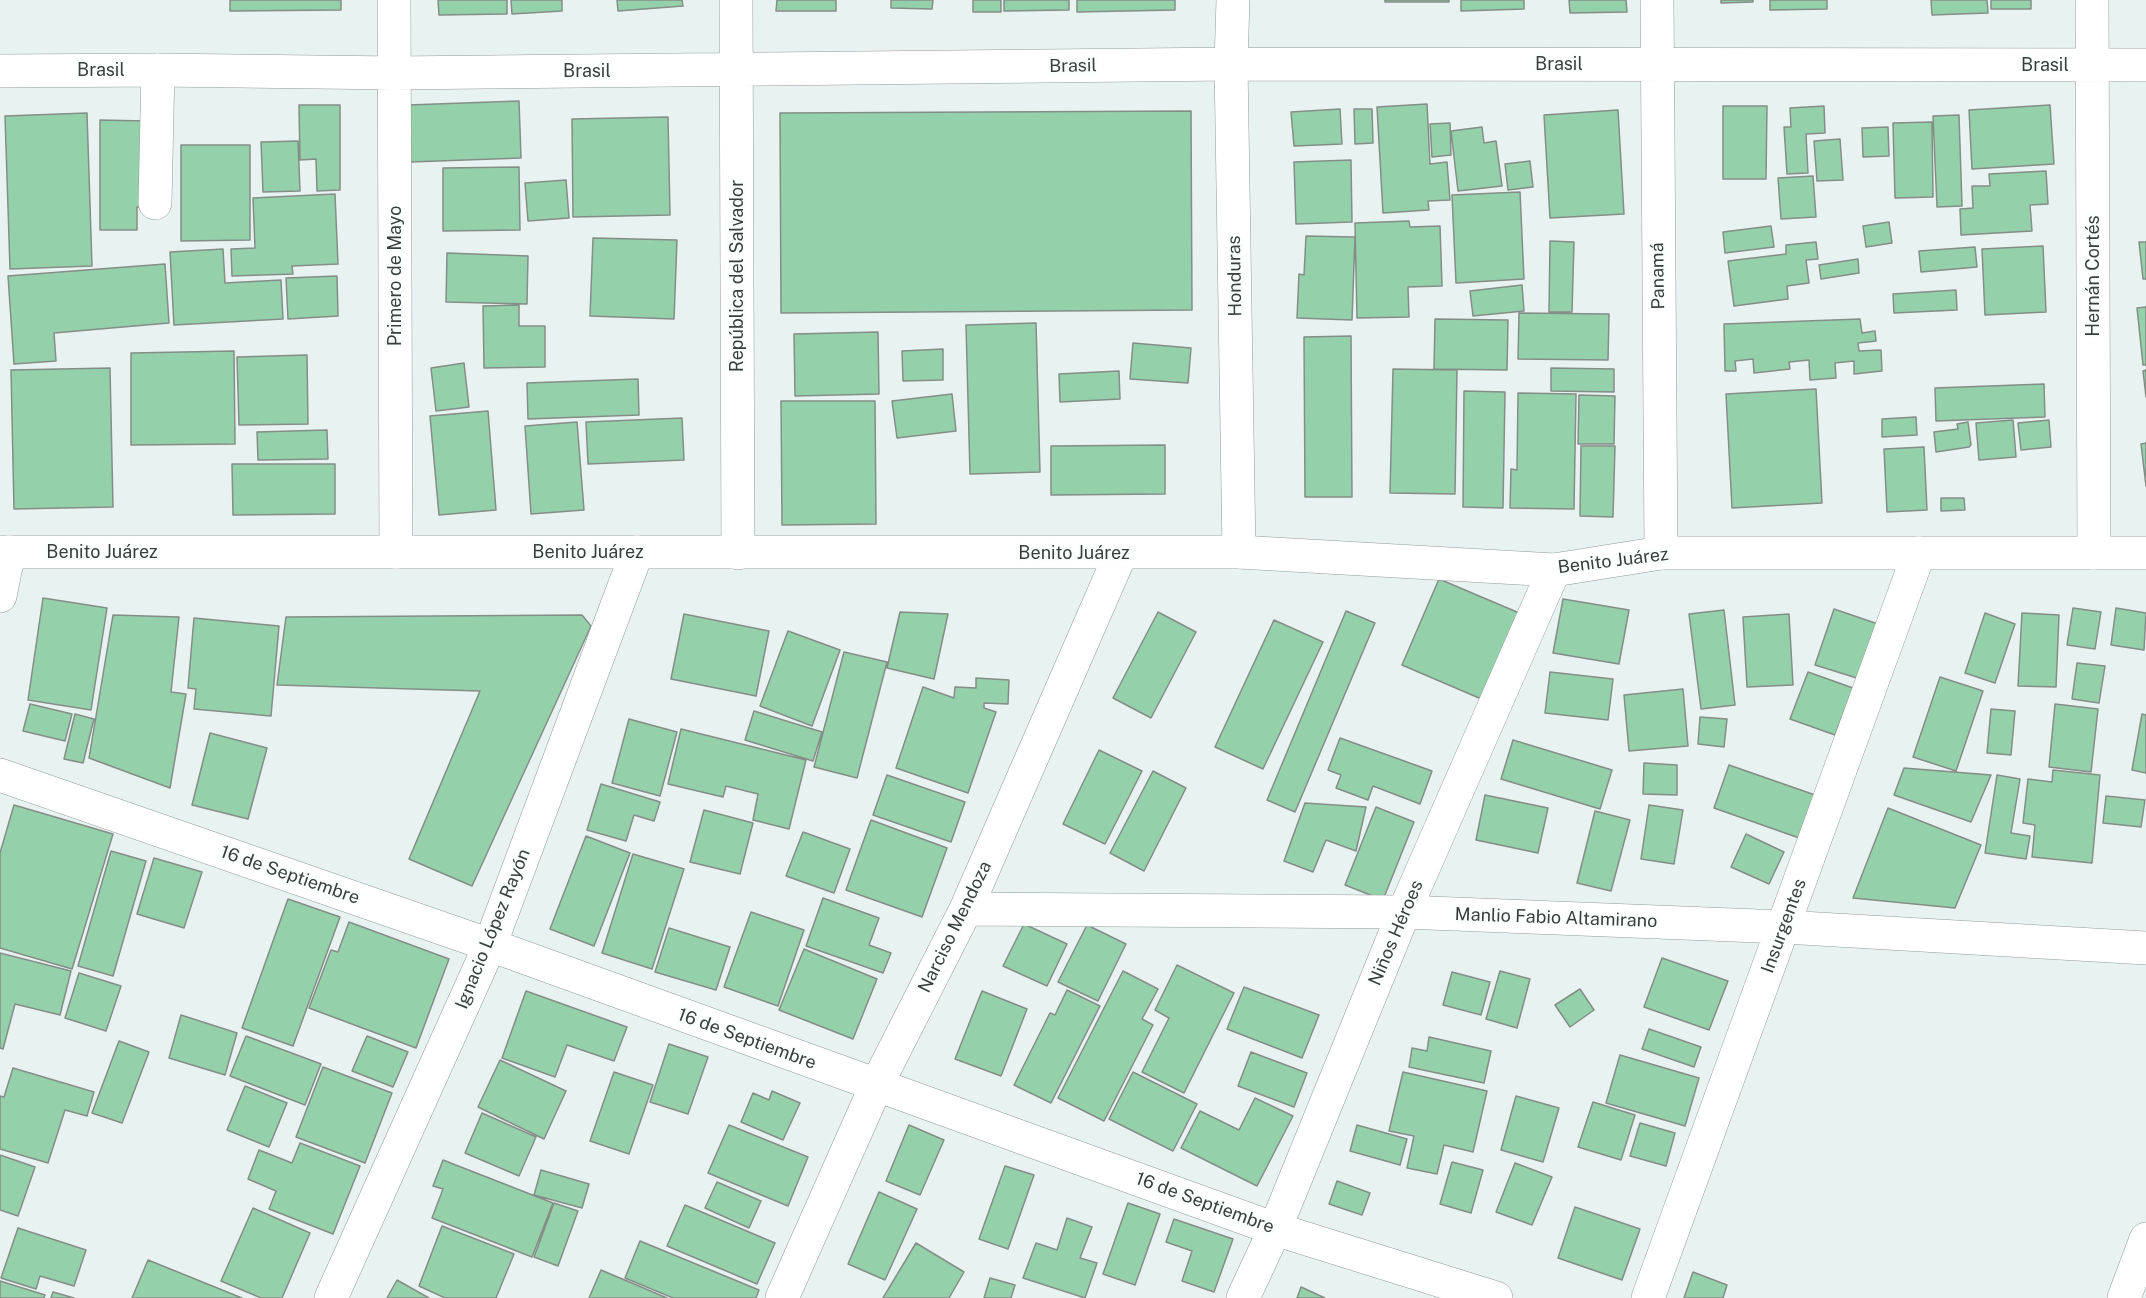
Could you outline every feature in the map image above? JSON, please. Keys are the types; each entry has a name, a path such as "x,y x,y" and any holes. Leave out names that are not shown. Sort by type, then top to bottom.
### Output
{"street":[{"name":"Primero de Mayo","path":"394,0 396,552"},
{"name":"República del Salvador","path":"736,0 738,552"},
{"name":"Honduras","path":"1233,0 1231,64 1239,552"},
{"name":"Panamá","path":"1657,0 1661,553"},
{"name":"Hernán Cortés","path":"2092,0 2094,553"},
{"name":"Brasil","path":"0,70 395,73 1231,64 2146,65"},
{"path":"155,203 158,70"},
{"name":"Benito Juárez","path":"4,552 1239,552 1554,570 1661,553 2146,553"},
{"path":"0,596 4,552"},
{"name":"Ignacio López Rayón","path":"331,1298 490,945 637,552"},
{"name":"Narciso Mendoza","path":"782,1298 876,1086 966,909 1121,553"},
{"name":"Insurgentes","path":"1648,1298 1919,553"},
{"name":"Niños Héroes","path":"1243,1298 1275,1229 1404,912 1554,570"},
{"name":"16 de Septiembre","path":"0,775 490,945 1275,1229 1496,1298"},
{"name":"Manlio Fabio Altamirano","path":"966,909 1404,912 1784,927 2146,948"},
{"path":"2124,1298 2146,1239"}],"building":[{"path":"230,0 341,0 341,10 230,11"},
{"path":"438,0 507,0 507,14 439,15"},
{"path":"511,0 562,0 562,11 512,14"},
{"path":"617,0 682,0 683,6 618,11"},
{"path":"777,0 836,0 836,11 776,11"},
{"path":"891,0 933,0 932,9 891,8"},
{"path":"973,0 1001,0 1001,12 973,12"},
{"path":"1004,0 1069,0 1069,10 1004,11"},
{"path":"1077,0 1175,0 1175,10 1077,12"},
{"path":"1385,0 1449,0 1449,2 1385,2"},
{"path":"1461,0 1524,0 1524,9 1461,11"},
{"path":"1569,0 1626,0 1627,12 1570,13"},
{"path":"1721,0 1753,0 1753,2 1721,3"},
{"path":"1770,0 1827,0 1827,9 1770,10"},
{"path":"1931,0 1987,0 1988,13 1932,15"},
{"path":"1991,0 2031,0 2031,9 1991,9"},
{"path":"519,101 521,158 410,162 408,105"},
{"path":"1427,104 1430,164 1447,162 1450,200 1428,201 1429,210 1383,213 1377,107"},
{"path":"299,105 340,105 340,190 317,191 316,159 300,160"},
{"path":"2050,105 2054,164 1972,169 1969,110"},
{"path":"1723,106 1767,106 1766,179 1723,179"},
{"path":"1824,106 1825,133 1806,134 1808,173 1787,174 1784,127 1791,127 1790,108"},
{"path":"1340,109 1342,144 1294,146 1291,112"},
{"path":"1354,109 1372,109 1373,143 1355,144"},
{"path":"1618,110 1624,214 1550,218 1544,115"},
{"path":"1191,111 1192,310 781,313 780,113"},
{"path":"87,113 92,266 10,269 5,116"},
{"path":"1959,115 1962,206 1937,207 1933,116"},
{"path":"668,117 670,215 573,217 572,119"},
{"path":"100,120 145,121 146,207 137,207 137,230 100,230"},
{"path":"1932,122 1933,197 1895,198 1893,123"},
{"path":"1450,123 1451,155 1432,157 1430,124"},
{"path":"1482,127 1484,143 1496,141 1502,186 1458,191 1451,131"},
{"path":"1888,127 1889,156 1863,157 1862,128"},
{"path":"1840,139 1843,180 1817,181 1814,141"},
{"path":"298,141 300,191 263,192 261,142"},
{"path":"181,145 250,145 250,240 181,241"},
{"path":"1351,160 1352,222 1296,224 1294,162"},
{"path":"1530,161 1533,187 1508,190 1505,164"},
{"path":"519,167 520,230 443,231 443,168"},
{"path":"2046,171 2048,204 2030,205 2032,231 1961,235 1960,209 1973,208 1972,186 1990,186 1989,174"},
{"path":"1813,176 1816,217 1781,219 1778,178"},
{"path":"566,180 569,218 528,221 525,183"},
{"path":"1520,192 1524,279 1456,283 1452,195"},
{"path":"335,194 338,264 292,266 293,274 232,276 231,249 255,248 253,198"},
{"path":"1409,221 1410,227 1440,226 1442,286 1408,287 1409,317 1357,318 1355,223"},
{"path":"1889,222 1892,243 1866,247 1863,226"},
{"path":"1771,226 1774,247 1725,253 1723,232"},
{"path":"1306,236 1355,237 1352,320 1297,318 1299,274 1304,275"},
{"path":"593,238 677,240 674,319 590,316"},
{"path":"1550,241 1574,242 1572,312 1549,312"},
{"path":"1816,242 1818,259 1806,260 1809,283 1787,286 1788,299 1734,306 1728,261 1786,254 1786,245"},
{"path":"2139,242 2146,242 2146,279 2143,279"},
{"path":"2043,246 2046,312 1985,315 1982,249"},
{"path":"1975,247 1977,267 1921,272 1919,251"},
{"path":"223,249 225,283 281,280 283,319 174,325 170,252"},
{"path":"447,253 528,256 527,304 446,302"},
{"path":"1858,259 1859,273 1821,279 1819,265"},
{"path":"165,264 169,323 54,333 56,361 14,364 8,276"},
{"path":"337,276 338,316 288,319 286,278"},
{"path":"1522,285 1524,311 1473,316 1470,291"},
{"path":"1956,290 1957,310 1894,313 1893,294"},
{"path":"519,305 519,326 545,326 545,367 484,368 483,306"},
{"path":"2146,307 2146,365 2143,365 2137,308"},
{"path":"1519,313 1609,314 1608,360 1518,359"},
{"path":"1435,319 1508,320 1507,370 1434,369"},
{"path":"1860,319 1862,333 1875,331 1876,341 1858,343 1859,351 1881,350 1882,371 1854,374 1854,361 1835,363 1836,378 1810,380 1809,360 1789,362 1790,369 1754,373 1753,359 1735,361 1736,371 1725,371 1724,324"},
{"path":"1036,323 1040,472 970,474 966,325"},
{"path":"878,332 879,394 795,396 794,334"},
{"path":"1351,336 1352,497 1305,497 1304,337"},
{"path":"1133,343 1191,348 1188,383 1130,379"},
{"path":"943,349 943,380 903,381 902,351"},
{"path":"234,351 235,444 131,445 131,353"},
{"path":"307,355 308,424 239,425 237,357"},
{"path":"464,363 469,407 436,411 431,368"},
{"path":"110,368 113,507 14,509 11,370"},
{"path":"1551,368 1614,369 1614,392 1551,391"},
{"path":"1393,369 1457,370 1455,494 1390,493"},
{"path":"2146,370 2146,397 2143,371"},
{"path":"1119,371 1120,399 1060,402 1059,374"},
{"path":"638,379 639,415 528,419 527,383"},
{"path":"2044,384 2045,417 1936,421 1935,388"},
{"path":"1816,389 1822,503 1732,508 1726,394"},
{"path":"1464,391 1505,392 1503,508 1463,507"},
{"path":"1518,393 1576,394 1574,509 1510,508 1511,469 1517,470"},
{"path":"952,394 956,431 897,438 892,401"},
{"path":"1579,395 1615,396 1614,444 1578,444"},
{"path":"781,401 875,401 876,524 782,525"},
{"path":"488,411 496,510 439,515 430,416"},
{"path":"1916,417 1917,435 1882,437 1882,419"},
{"path":"682,418 684,460 588,464 586,422"},
{"path":"2013,420 2016,457 1979,460 1976,423"},
{"path":"2049,420 2051,447 2021,450 2018,423"},
{"path":"577,422 584,510 531,514 525,426"},
{"path":"1968,422 1971,445 1969,447 1936,452 1934,432 1958,429 1957,424"},
{"path":"327,430 328,459 258,460 257,432"},
{"path":"2146,443 2146,486 2141,444"},
{"path":"1165,445 1165,494 1051,495 1051,446"},
{"path":"1581,446 1615,446 1613,517 1580,516"},
{"path":"1924,447 1927,510 1887,512 1884,449"},
{"path":"232,464 335,464 335,514 233,515"},
{"path":"1941,498 1964,498 1965,510 1941,511"},
{"path":"1439,579 1524,615 1486,701 1402,665"},
{"path":"43,598 107,608 91,710 28,700"},
{"path":"1563,599 1629,610 1619,664 1553,653"},
{"path":"2073,608 2101,612 2095,649 2067,645"},
{"path":"2116,608 2146,613 2144,650 2111,645"},
{"path":"1834,609 1878,624 1860,679 1815,665"},
{"path":"1724,610 1735,705 1701,709 1689,614"},
{"path":"1346,611 1375,623 1295,812 1267,800"},
{"path":"900,612 948,614 934,679 887,668"},
{"path":"1158,612 1196,632 1151,718 1113,698"},
{"path":"1985,613 2015,624 1995,683 1965,673"},
{"path":"2022,613 2059,615 2056,687 2018,686"},
{"path":"684,614 769,631 756,696 671,679"},
{"path":"1789,614 1793,685 1747,687 1743,617"},
{"path":"113,615 179,617 171,692 186,694 170,788 89,758"},
{"path":"582,615 591,626 472,886 409,859 480,691 277,685 286,617"},
{"path":"194,618 279,626 271,716 194,709 196,689 188,688"},
{"path":"1274,620 1323,642 1263,769 1215,747"},
{"path":"788,631 840,650 812,726 760,706"},
{"path":"844,652 887,662 857,778 814,767"},
{"path":"2077,663 2105,666 2099,703 2072,699"},
{"path":"1550,672 1613,679 1608,720 1545,713"},
{"path":"1808,672 1853,688 1835,735 1790,719"},
{"path":"1940,677 1983,691 1956,771 1913,757"},
{"path":"976,678 1009,680 1008,704 984,703 984,708 996,712 968,793 896,768 923,687 954,698 955,687 976,688"},
{"path":"1683,689 1688,746 1629,751 1624,695"},
{"path":"30,704 72,714 65,741 23,731"},
{"path":"2055,704 2098,709 2091,772 2049,767"},
{"path":"1991,709 2015,711 2011,755 1987,753"},
{"path":"754,711 822,732 813,761 745,740"},
{"path":"75,714 94,719 83,763 64,759"},
{"path":"2142,714 2146,715 2146,773 2132,770"},
{"path":"1700,717 1727,719 1724,747 1698,744"},
{"path":"629,719 677,732 660,796 612,783"},
{"path":"681,729 806,760 789,829 753,820 758,794 726,786 723,797 668,784"},
{"path":"210,733 267,748 248,819 192,805"},
{"path":"1340,738 1432,771 1420,804 1373,786 1368,800 1336,788 1341,775 1328,770"},
{"path":"1513,740 1612,770 1600,809 1501,779"},
{"path":"1099,750 1142,771 1105,844 1063,824"},
{"path":"1644,763 1677,765 1677,795 1643,794"},
{"path":"1729,765 1818,796 1802,839 1714,808"},
{"path":"1904,768 1991,775 1971,822 1894,795"},
{"path":"2053,770 2100,775 2092,863 2032,857 2035,825 2023,823 2028,779 2052,782"},
{"path":"1153,771 1186,788 1144,871 1110,853"},
{"path":"887,775 965,802 951,842 873,815"},
{"path":"1997,775 2020,779 2011,833 2030,836 2026,859 1985,853"},
{"path":"601,784 660,802 654,821 634,815 626,841 587,830"},
{"path":"1485,795 1548,808 1538,853 1476,840"},
{"path":"2106,796 2145,800 2141,827 2103,823"},
{"path":"1305,803 1366,807 1356,851 1326,840 1313,872 1284,861"},
{"path":"14,805 113,834 72,969 0,948 0,853"},
{"path":"1649,805 1683,810 1674,864 1641,859"},
{"path":"1376,807 1414,822 1383,900 1345,885"},
{"path":"1888,808 1981,845 1955,908 1853,898"},
{"path":"704,810 753,823 740,874 690,862"},
{"path":"1595,811 1630,820 1611,891 1577,883"},
{"path":"871,820 947,848 922,917 846,890"},
{"path":"803,832 850,849 834,893 786,876"},
{"path":"1746,834 1784,852 1769,884 1731,867"},
{"path":"586,836 630,853 594,946 550,929"},
{"path":"111,851 146,861 113,976 78,966"},
{"path":"633,854 684,869 652,969 602,953"},
{"path":"154,858 202,872 184,928 137,914"},
{"path":"823,898 879,918 869,945 891,953 883,973 806,946"},
{"path":"288,899 340,917 293,1046 242,1028"},
{"path":"751,912 804,930 778,1006 724,987"},
{"path":"349,922 449,959 416,1048 309,1008 331,950 338,952"},
{"path":"1024,924 1067,944 1047,986 1003,966"},
{"path":"1087,925 1126,944 1098,1001 1058,982"},
{"path":"669,928 730,947 716,990 655,972"},
{"path":"804,949 877,979 853,1039 779,1010"},
{"path":"0,953 71,971 60,1015 15,1004 3,1049 0,1048"},
{"path":"1662,958 1728,981 1709,1030 1644,1007"},
{"path":"1177,965 1234,993 1184,1093 1142,1072 1169,1018 1155,1010"},
{"path":"1123,971 1158,989 1142,1019 1153,1025 1104,1121 1058,1098"},
{"path":"1500,971 1530,979 1517,1028 1486,1019"},
{"path":"1452,972 1490,982 1481,1015 1443,1005"},
{"path":"79,973 121,986 106,1031 65,1018"},
{"path":"1244,987 1319,1015 1302,1058 1227,1029"},
{"path":"1580,989 1594,1010 1570,1027 1555,1005"},
{"path":"1067,990 1100,1006 1051,1103 1014,1085 1050,1013 1055,1015"},
{"path":"526,991 627,1027 614,1061 567,1045 555,1077 502,1058"},
{"path":"982,991 1027,1009 1001,1076 955,1059"},
{"path":"181,1015 237,1033 225,1075 169,1058"},
{"path":"1649,1029 1701,1047 1694,1067 1642,1049"},
{"path":"246,1036 321,1064 305,1105 230,1076"},
{"path":"367,1036 408,1052 393,1087 352,1071"},
{"path":"1429,1037 1491,1051 1484,1083 1409,1067 1412,1048 1427,1051"},
{"path":"119,1041 149,1052 122,1123 92,1113"},
{"path":"669,1044 708,1057 688,1114 650,1102"},
{"path":"1251,1052 1307,1073 1294,1107 1238,1086"},
{"path":"1620,1055 1699,1078 1685,1126 1606,1103"},
{"path":"500,1060 566,1091 544,1139 478,1107"},
{"path":"323,1067 392,1093 365,1163 296,1137"},
{"path":"13,1068 94,1092 87,1116 65,1110 48,1163 0,1149 0,1096 4,1097"},
{"path":"614,1072 653,1085 629,1154 590,1141"},
{"path":"1133,1072 1197,1104 1173,1151 1109,1119"},
{"path":"1403,1072 1487,1091 1473,1152 1444,1145 1437,1174 1407,1168 1414,1136 1389,1131"},
{"path":"245,1086 287,1103 269,1147 227,1130"},
{"path":"772,1091 800,1103 783,1140 741,1122 753,1093 769,1100"},
{"path":"1516,1096 1559,1108 1543,1162 1501,1150"},
{"path":"1255,1098 1293,1116 1257,1186 1181,1148 1200,1111 1239,1130"},
{"path":"1593,1102 1635,1115 1621,1160 1578,1147"},
{"path":"482,1113 536,1137 519,1176 465,1153"},
{"path":"1640,1123 1675,1133 1666,1166 1630,1156"},
{"path":"729,1125 808,1157 788,1206 708,1173"},
{"path":"909,1125 944,1140 920,1195 886,1181"},
{"path":"1357,1125 1407,1139 1400,1165 1350,1151"},
{"path":"300,1143 360,1166 333,1234 269,1209 276,1191 248,1179 259,1150 292,1163"},
{"path":"0,1155 35,1167 18,1216 0,1210"},
{"path":"443,1160 553,1203 532,1257 432,1218 443,1189 433,1186"},
{"path":"1452,1162 1483,1170 1471,1213 1440,1204"},
{"path":"1515,1163 1552,1177 1532,1225 1496,1212"},
{"path":"1005,1166 1034,1175 1008,1249 979,1239"},
{"path":"541,1170 589,1184 582,1208 534,1195"},
{"path":"1337,1181 1370,1193 1362,1215 1329,1204"},
{"path":"717,1182 761,1201 749,1228 705,1208"},
{"path":"879,1192 917,1209 885,1280 848,1264"},
{"path":"554,1203 578,1211 558,1266 534,1257"},
{"path":"1128,1203 1160,1214 1135,1285 1103,1274"},
{"path":"685,1205 775,1243 757,1284 667,1246"},
{"path":"1575,1207 1640,1229 1622,1280 1558,1258"},
{"path":"253,1208 310,1233 282,1298 261,1298 221,1281"},
{"path":"1067,1218 1092,1227 1080,1258 1097,1263 1085,1298 1023,1278 1036,1243 1057,1250"},
{"path":"1174,1219 1233,1239 1214,1292 1182,1281 1192,1251 1166,1242"},
{"path":"442,1226 514,1254 496,1298 445,1298 419,1286"},
{"path":"18,1228 86,1250 74,1286 40,1276 36,1289 1,1278"},
{"path":"640,1241 759,1290 756,1298 673,1298 625,1278"},
{"path":"916,1243 964,1272 949,1298 883,1298"},
{"path":"148,1260 242,1298 132,1298"},
{"path":"601,1270 667,1298 589,1298"},
{"path":"1693,1272 1727,1285 1723,1298 1684,1298"},
{"path":"990,1278 1015,1285 1011,1298 984,1298"},
{"path":"397,1280 429,1298 387,1298"},
{"path":"0,1281 45,1295 44,1298 0,1298"},
{"path":"1301,1287 1325,1298 1297,1298"},
{"path":"53,1292 74,1298 51,1298"}]}
